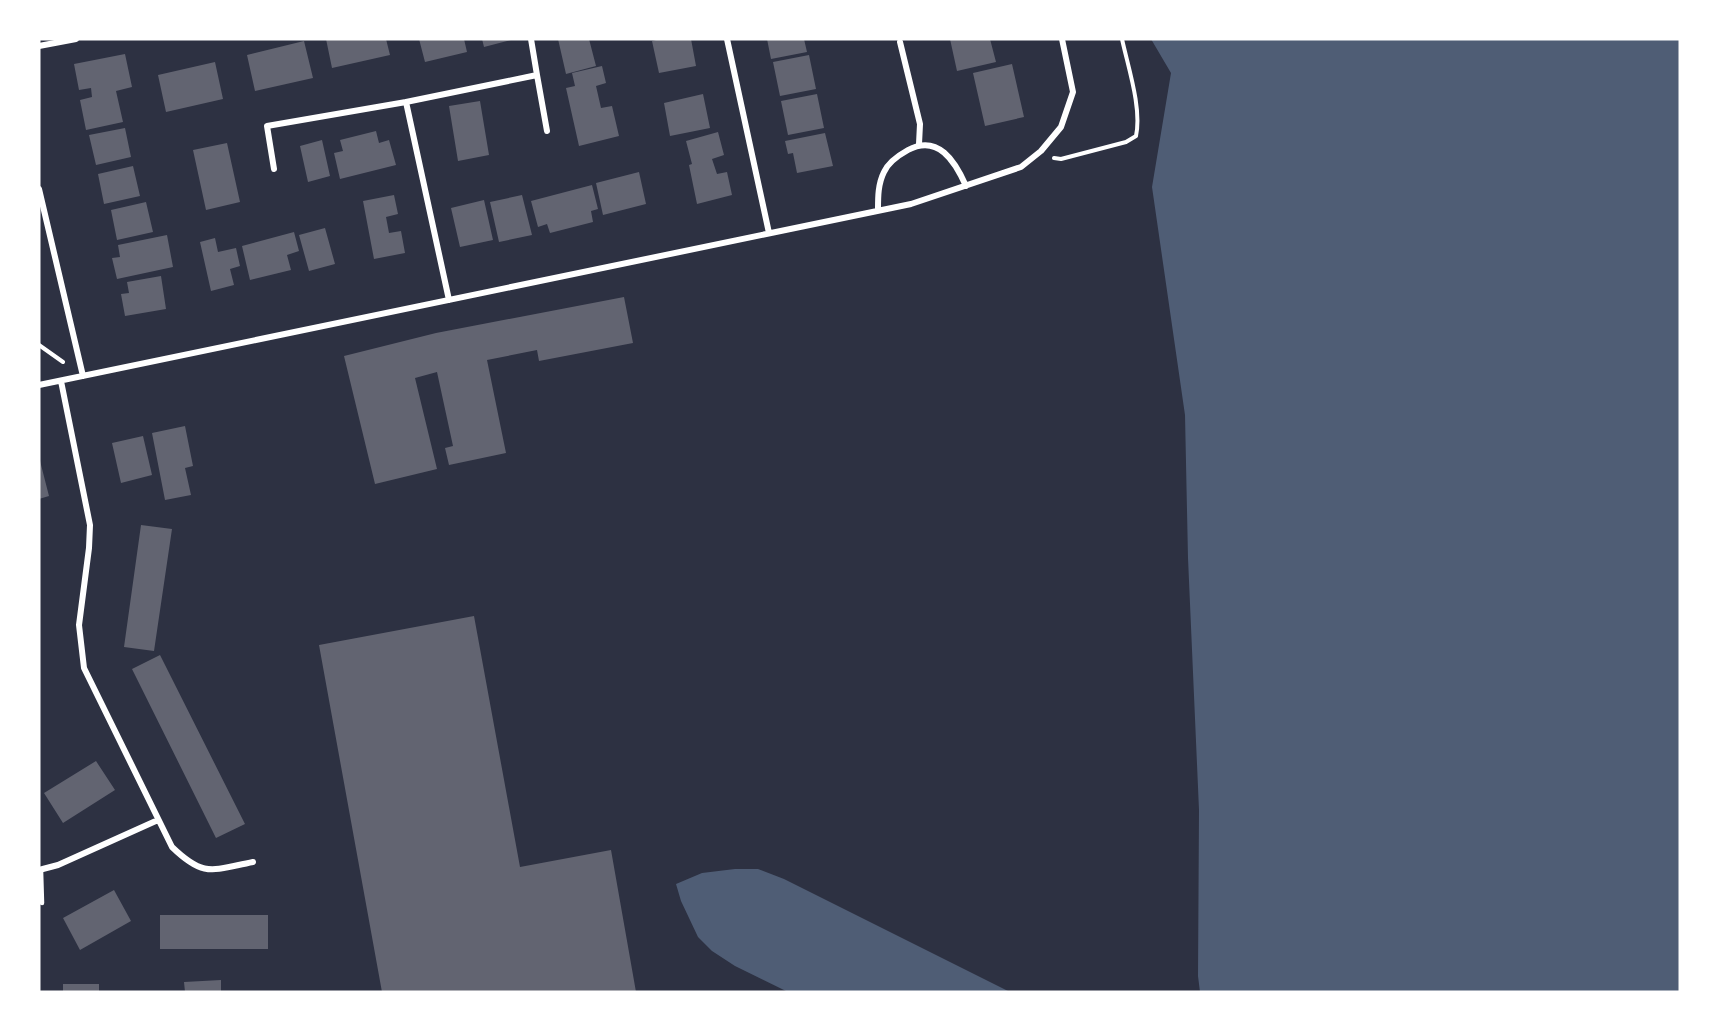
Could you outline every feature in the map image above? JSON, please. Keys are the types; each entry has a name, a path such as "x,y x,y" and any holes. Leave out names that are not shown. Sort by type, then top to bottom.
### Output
{"street":[{"path":"39,46 76,39"},
{"path":"531,39 548,131"},
{"path":"727,39 769,233"},
{"path":"39,385 878,209 911,204 966,186 1021,167 1036,156 1060,127 1073,92 1062,39"},
{"path":"900,42 920,124 919,144"},
{"path":"274,170 267,126 406,102 537,75"},
{"path":"406,102 449,300"},
{"path":"878,209 878,190 884,171 897,156 919,144 931,145 948,154 966,186"},
{"path":"39,189 83,376"},
{"path":"61,381 90,525 79,625 84,668 172,847 185,860 200,869 213,870 253,862"},
{"path":"40,870 58,865 158,820"}],"lane":[{"path":"40,870 42,903"}],"path":[{"path":"1036,156 1061,159 1126,141 1136,136 1138,126 1133,88 1122,39"}],"water":[{"path":"1151,39 1680,39 1680,992 1200,992 1198,976 1199,810 1188,558 1185,415 1152,187 1171,73"},
{"path":"758,869 784,879 1010,992 788,992 735,966 712,951 698,937 681,901 676,884 702,873"}],"building":[{"path":"326,39 386,39 390,55 332,68"},
{"path":"419,39 464,39 467,52 425,62"},
{"path":"482,39 511,39 511,40 484,47"},
{"path":"558,39 589,39 596,66 566,74"},
{"path":"691,39 696,66 659,73 652,41"},
{"path":"767,39 804,39 807,52 771,59"},
{"path":"950,39 990,39 996,62 957,71"},
{"path":"304,41 313,78 255,91 247,55"},
{"path":"125,54 132,87 116,91 123,122 86,130 80,100 92,97 91,88 79,90 74,64"},
{"path":"809,55 816,89 780,96 773,62"},
{"path":"215,62 223,99 166,112 158,75"},
{"path":"1012,64 1024,117 985,126 973,73"},
{"path":"602,66 606,83 596,86 601,108 612,106 619,136 579,146 566,88 575,86 572,73"},
{"path":"703,94 710,128 670,136 664,103"},
{"path":"817,94 824,128 788,135 781,101"},
{"path":"480,101 489,155 458,161 449,106"},
{"path":"125,128 131,157 96,165 89,135"},
{"path":"376,131 379,143 389,140 396,165 340,179 334,153 343,151 340,140"},
{"path":"718,132 724,155 712,159 717,174 727,172 732,195 697,204 689,165 692,164 686,141"},
{"path":"825,133 833,166 797,173 793,153 788,154 785,141"},
{"path":"322,140 330,176 308,182 300,146"},
{"path":"227,143 240,202 206,210 193,150"},
{"path":"133,166 140,196 104,204 98,174"},
{"path":"639,172 646,204 603,215 596,183"},
{"path":"592,185 598,209 591,211 593,222 550,233 547,224 538,227 531,201"},
{"path":"394,195 398,214 386,217 389,233 401,231 405,253 374,259 363,201"},
{"path":"522,195 532,235 499,242 490,202"},
{"path":"484,200 493,240 460,247 451,208"},
{"path":"146,202 153,232 117,240 111,210"},
{"path":"325,228 335,264 309,271 299,235"},
{"path":"294,232 299,251 287,255 291,270 250,280 242,246"},
{"path":"167,235 173,267 117,279 112,258 120,257 118,245"},
{"path":"215,238 218,252 236,248 240,266 230,269 234,285 211,291 200,242"},
{"path":"161,276 166,309 125,316 121,294 129,293 127,282"},
{"path":"624,297 633,343 539,361 537,350 487,360 506,453 449,465 445,448 453,446 437,372 415,378 437,469 375,484 344,356 436,333"},
{"path":"185,426 193,466 185,468 191,495 165,500 152,433"},
{"path":"143,436 152,475 121,483 112,443"},
{"path":"39,457 49,496 39,499"},
{"path":"141,525 172,529 154,651 124,647"},
{"path":"474,616 520,867 611,850 636,992 382,992 319,645"},
{"path":"160,655 245,824 216,838 132,669"},
{"path":"96,761 115,790 63,823 44,793"},
{"path":"114,890 131,921 80,950 63,918"},
{"path":"160,915 268,915 268,949 160,949"},
{"path":"221,980 221,992 185,992 184,982"},
{"path":"63,984 99,984 99,992 63,992"}]}
